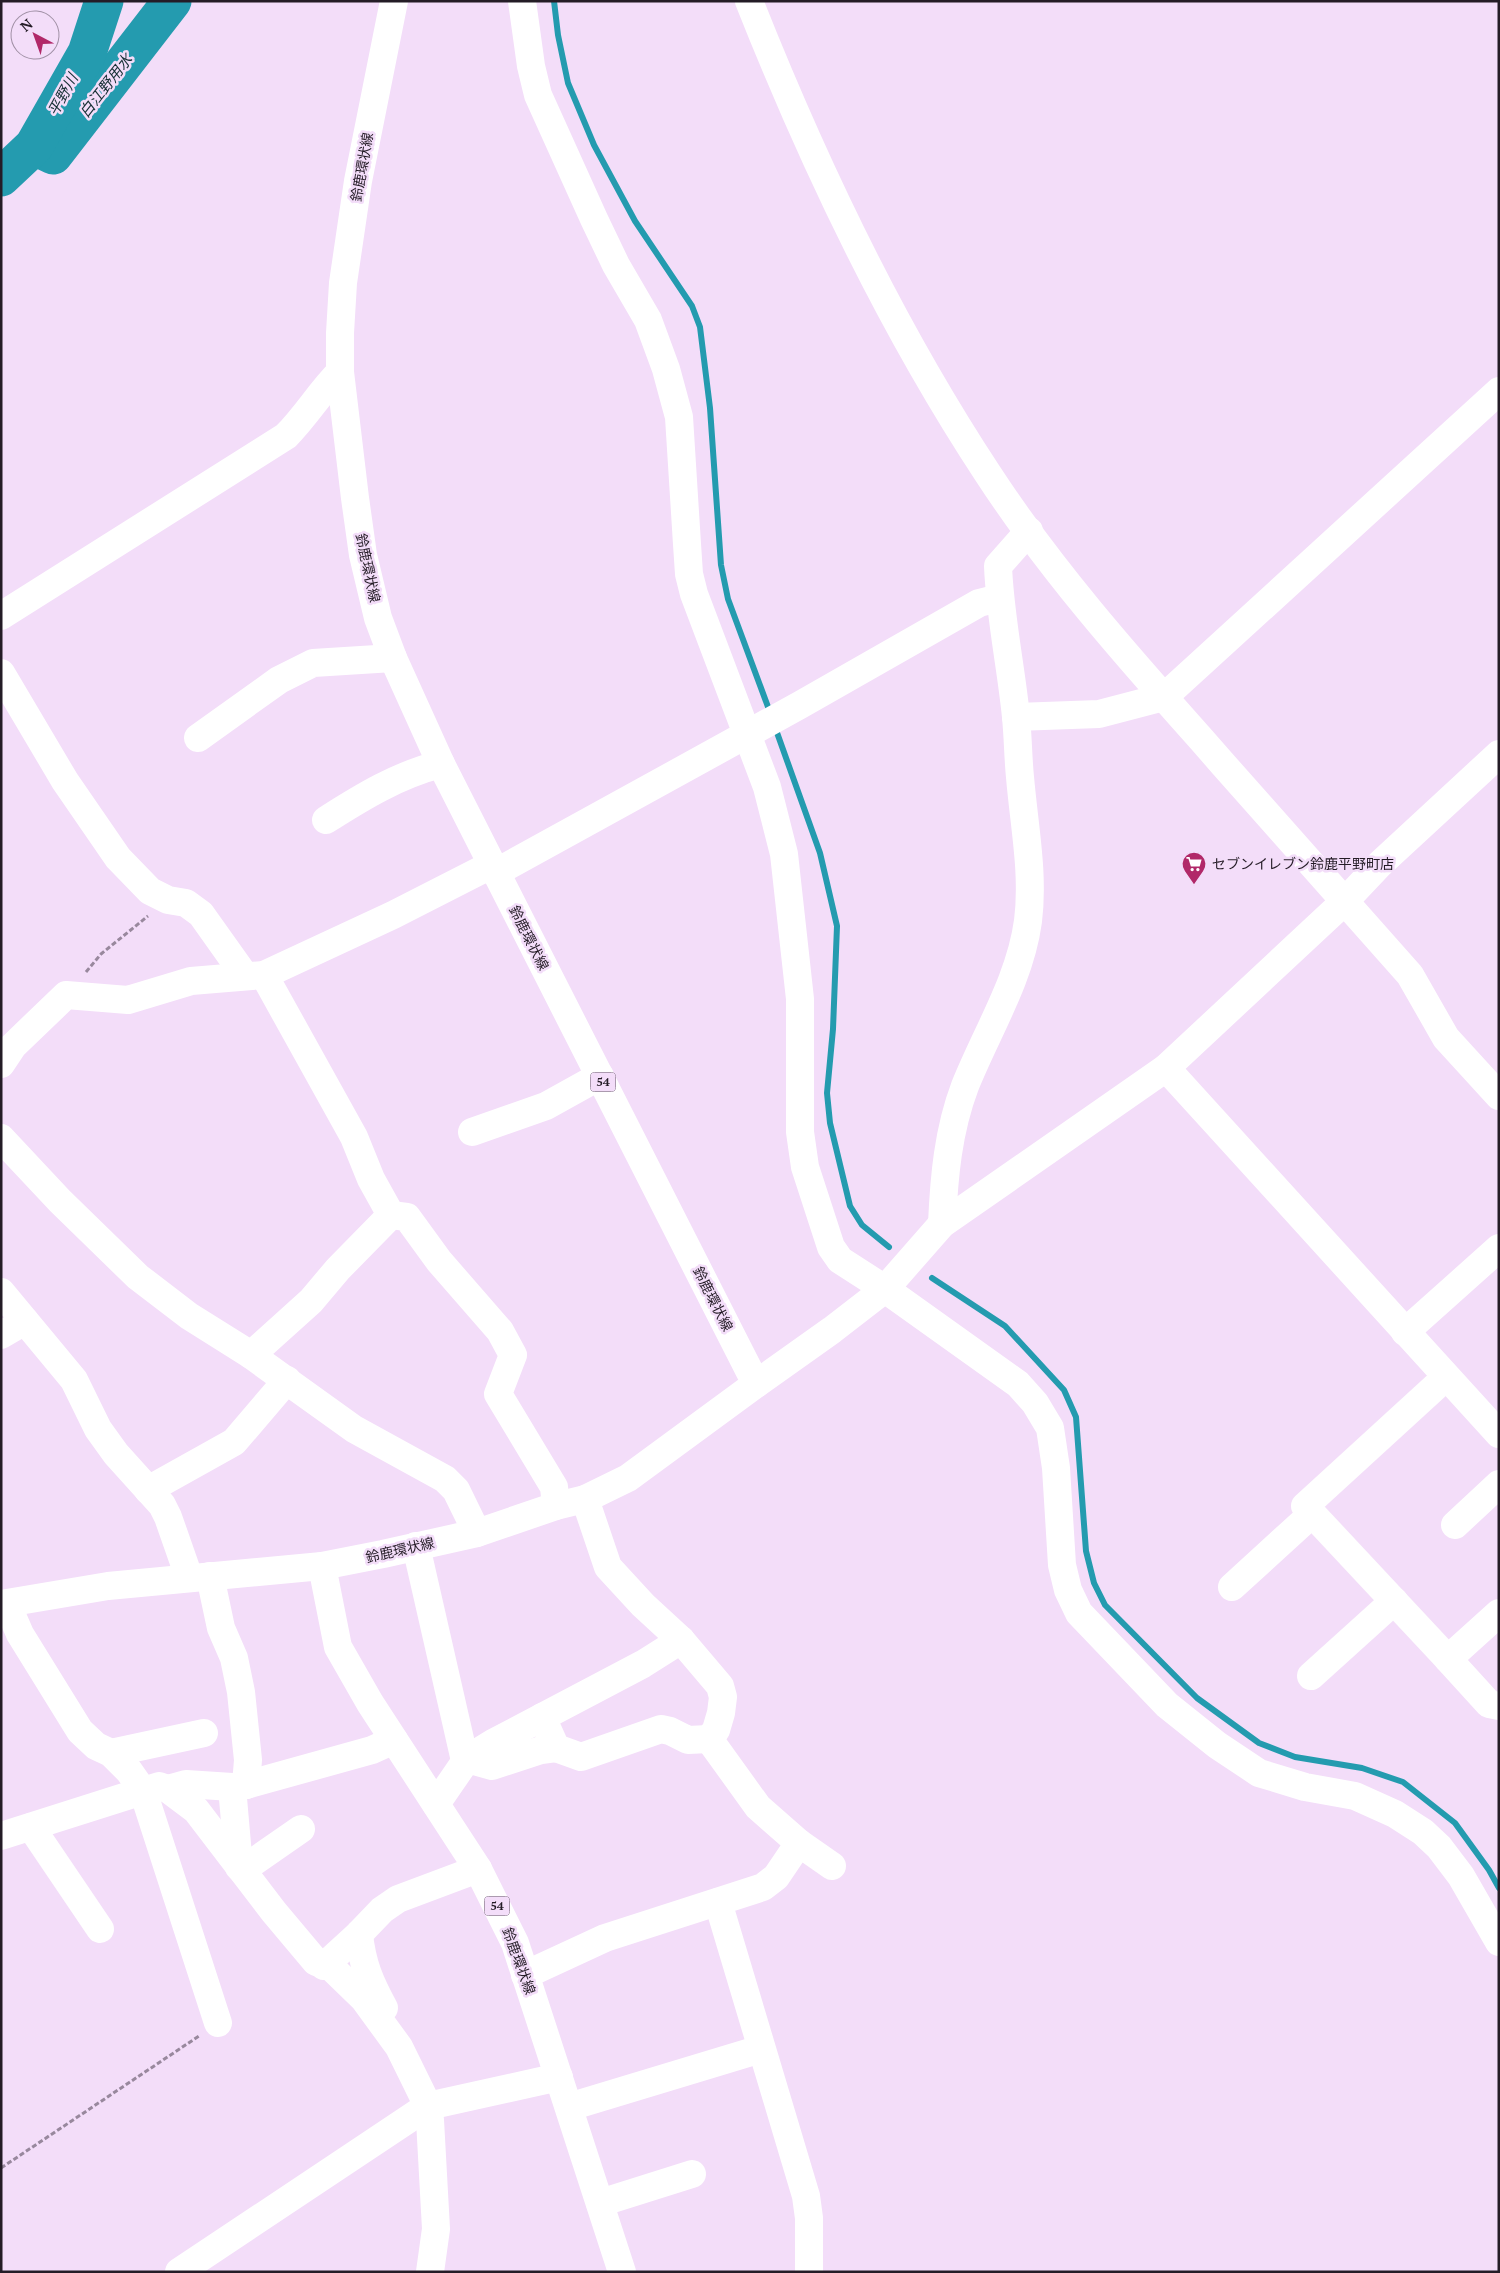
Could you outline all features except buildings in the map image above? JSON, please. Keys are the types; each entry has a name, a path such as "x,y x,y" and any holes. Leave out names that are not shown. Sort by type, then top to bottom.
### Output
{"street":[{"name":"鈴鹿環状線","path":"4,1604 108,1586 322,1566 476,1533 556,1506 586,1499 605,1491 628,1478 756,1384 441,764 393,658 378,618 363,554 340,372 343,282 358,182 394,1"},
{"path":"522,1 531,66 538,95 616,265 648,320 666,369 679,416 689,574 694,594 752,732 784,854 800,1000 799,1114 805,1167 823,1226 836,1254 840,1260 885,1289 1018,1384 1035,1403 1050,1428 1056,1468 1062,1565 1068,1590 1079,1613 1167,1705 1217,1745 1259,1773 1305,1787 1355,1796 1395,1814 1423,1832 1439,1847 1461,1876 1499,1942"},
{"path":"749,1 782,83 857,245 928,376 988,474 1096,618 1410,976 1446,1038 1499,1096"},
{"path":"1,616 286,436 302,420 328,384 340,372"},
{"path":"1016,717 1100,714 1164,697 1499,391"},
{"path":"942,1224 944,1176 955,1117 982,1046 1011,987 1028,921 1030,891 1028,852 1016,717 999,598 998,566 1029,531"},
{"path":"1,1064 13,1046 66,995 128,1000 191,982 255,976 493,869 752,732 979,602 999,598"},
{"path":"198,738 279,680 313,663 393,658"},
{"path":"1,673 65,781 118,858 150,891 168,900 186,904 201,914 255,976 354,1137 372,1179 391,1215"},
{"path":"756,1384 832,1330 885,1289 942,1224 1166,1068 1345,901 1380,864 1499,754"},
{"path":"326,820 387,784 423,769 441,764"},
{"path":"1166,1068 1499,1434"},
{"path":"472,1132 546,1106 600,1076"},
{"path":"1,1138 60,1201 138,1277 189,1316 251,1355 354,1429 444,1479 456,1490 476,1533"},
{"path":"251,1355 311,1301 338,1269 391,1215"},
{"path":"391,1215 407,1217 439,1261 500,1331 513,1355 498,1394 554,1487 556,1506"},
{"path":"1405,1332 1499,1248"},
{"path":"1,1292 74,1380 98,1429 116,1454 162,1505 199,1577 234,1658 241,1692 248,1760 239,1786 240,1869"},
{"path":"1,1335 25,1320"},
{"path":"1446,1377 1305,1506 1489,1704 1499,1706"},
{"path":"148,1490 234,1442 287,1380"},
{"path":"1455,1525 1499,1484"},
{"path":"466,1760 492,1766 541,1750 556,1748 580,1757 661,1729 670,1731 688,1740 709,1739 716,1730 723,1697 720,1686 681,1640 643,1605 608,1567 586,1499"},
{"path":"1232,1587 1312,1514"},
{"path":"416,1546 466,1760"},
{"name":"鈴鹿環状線","path":"322,1566 338,1647 394,1740 478,1869 515,1943 622,2272"},
{"path":"1311,1676 1394,1601"},
{"path":"4,1604 20,1634 80,1731 96,1746 111,1753 129,1771 156,1790 196,1810 240,1869 310,1955 316,1962 332,1968 364,1998 399,2047 428,2106 434,2159 436,2229 430,2272"},
{"path":"1448,1659 1499,1613"},
{"path":"436,1804 466,1760 493,1743 643,1664 681,1640"},
{"path":"542,1717 556,1748"},
{"path":"111,1753 204,1733"},
{"path":"709,1739 758,1808 800,1843 832,1866"},
{"path":"1,1836 156,1790 186,1784 239,1786 372,1750 394,1740"},
{"path":"156,1790 218,2023"},
{"path":"31,1827 100,1929"},
{"path":"240,1869 301,1829"},
{"path":"525,1975 605,1938 763,1887 776,1877 800,1843"},
{"path":"324,1966 382,1910 398,1900 478,1869"},
{"path":"718,1902 806,2196 809,2218 809,2272"},
{"path":"359,1934 360,1951 368,1979 396,2027 399,2047"},
{"path":"569,2107 761,2049"},
{"path":"179,2272 428,2106 560,2077"},
{"path":"600,2202 692,2174"}],"path":[{"path":"66,995 101,954 168,900"},
{"path":"1,2168 218,2023"}],"waterway":[{"name":"平野川","path":"1,177 34,146 87,53 104,1"},
{"name":"白江野用水","path":"34,146 53,155 172,1"},
{"path":"554,1 558,35 568,83 594,145 635,221 692,306 700,327 710,408 721,565 728,599 771,715"},
{"path":"775,727 820,853 837,926 833,1029 827,1093 830,1123 850,1206 862,1225 889,1247"},
{"path":"932,1278 1005,1326 1064,1390 1076,1417 1086,1551 1094,1583 1105,1605 1197,1698 1259,1743 1295,1757 1362,1768 1403,1782 1455,1823 1489,1870 1499,1888"}],"place":[{"name":"セブンイレブン鈴鹿平野町店","path":"1194,885"}]}
